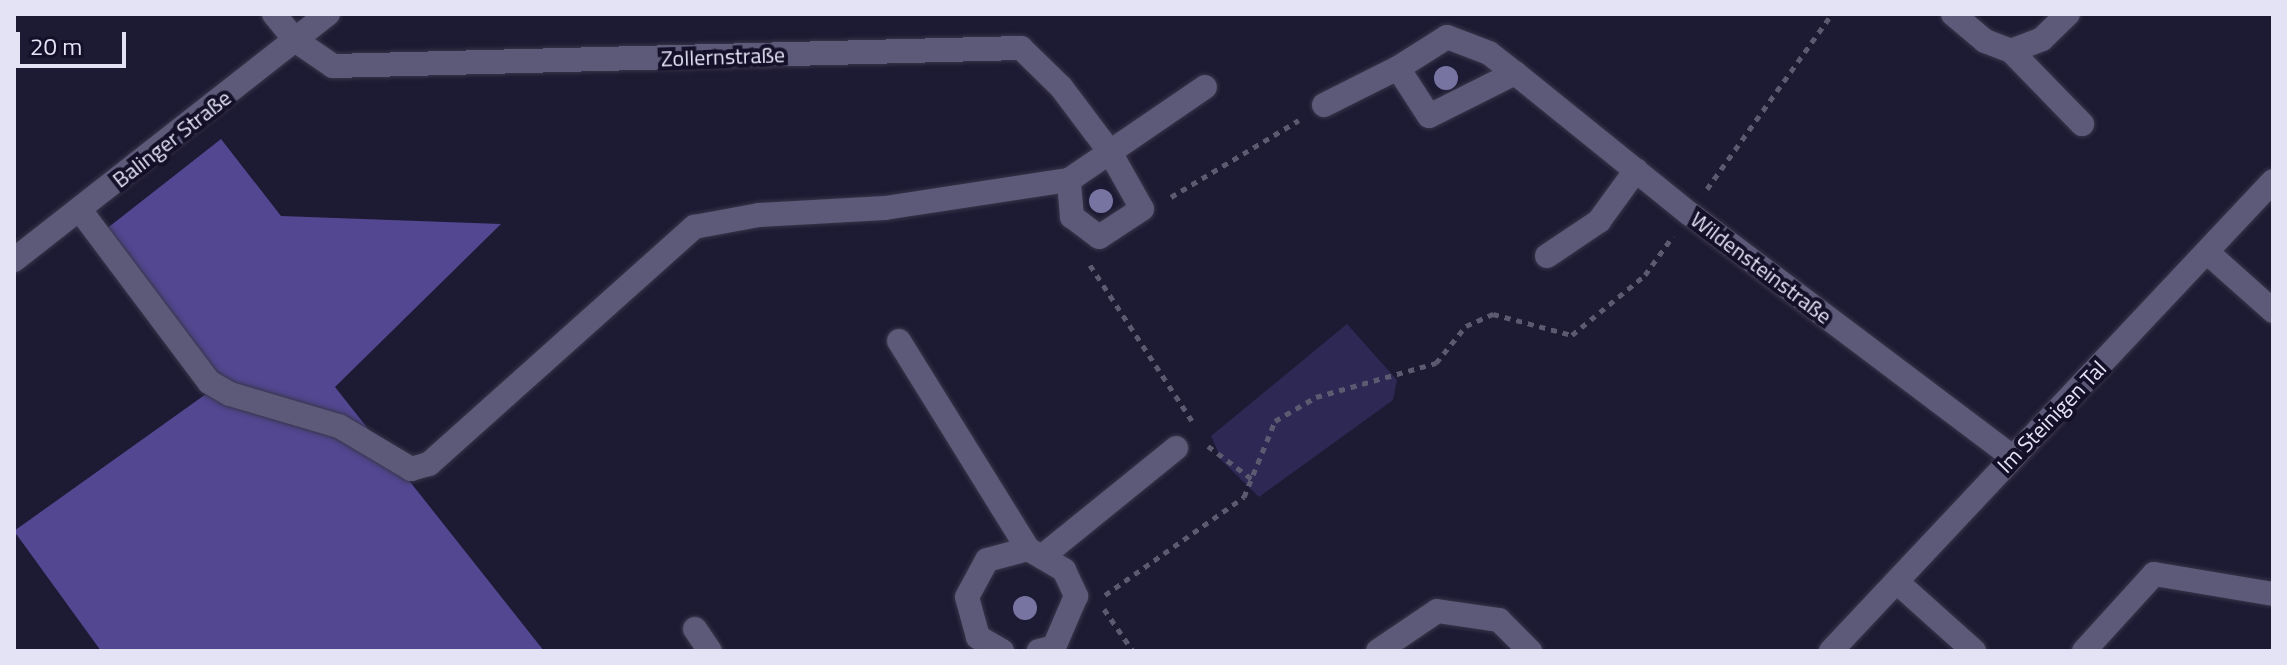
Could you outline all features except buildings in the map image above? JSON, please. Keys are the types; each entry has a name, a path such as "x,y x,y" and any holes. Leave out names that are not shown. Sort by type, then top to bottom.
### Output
{"street":[{"path":"274,14 295,40"},
{"name":"Balinger Straße","path":"14,260 328,14"},
{"path":"1953,14 1985,41 2011,51 2082,124"},
{"path":"2011,51 2042,39 2068,14"},
{"name":"Wildensteinstraße","path":"1398,68 1447,37 1489,53 1690,214 2012,457"},
{"name":"Zollernstraße","path":"295,40 333,66 379,68 1021,48 1061,87 1110,152 1142,209"},
{"path":"1324,105 1398,68 1429,116 1515,73"},
{"path":"80,210 209,382 230,394 339,426 411,469 429,464 694,227 759,215 885,208 1069,180 1205,87"},
{"path":"1547,256 1599,221 1636,170"},
{"path":"1069,180 1072,217 1099,237 1142,209"},
{"name":"Im Steinigen Tal","path":"1831,651 2273,181"},
{"path":"2208,253 2273,311"},
{"path":"899,341 1036,552 1064,570 1076,596 1050,650"},
{"path":"1002,651 971,644 967,597 987,560 1036,552 1176,448"},
{"path":"2084,651 2154,574 2273,594"},
{"path":"1898,583 1974,651"},
{"path":"1378,651 1437,611 1499,620 1530,651"},
{"path":"695,629 710,651"}],"path":[{"path":"1133,651 1098,600 1244,497 1275,421 1316,397 1436,363 1466,326 1493,314 1572,335 1645,275 1832,14"},
{"path":"1142,209 1160,204 1324,105"},
{"path":"1089,230 1079,248 1197,428"},
{"path":"1204,439 1211,450 1252,479"}],"shaded area":[{"path":"221,139 281,216 501,224 335,387 544,651 101,651 14,531 206,394 96,237"},
{"path":"1347,324 1397,380 1393,400 1259,497 1222,461 1211,436"}]}
